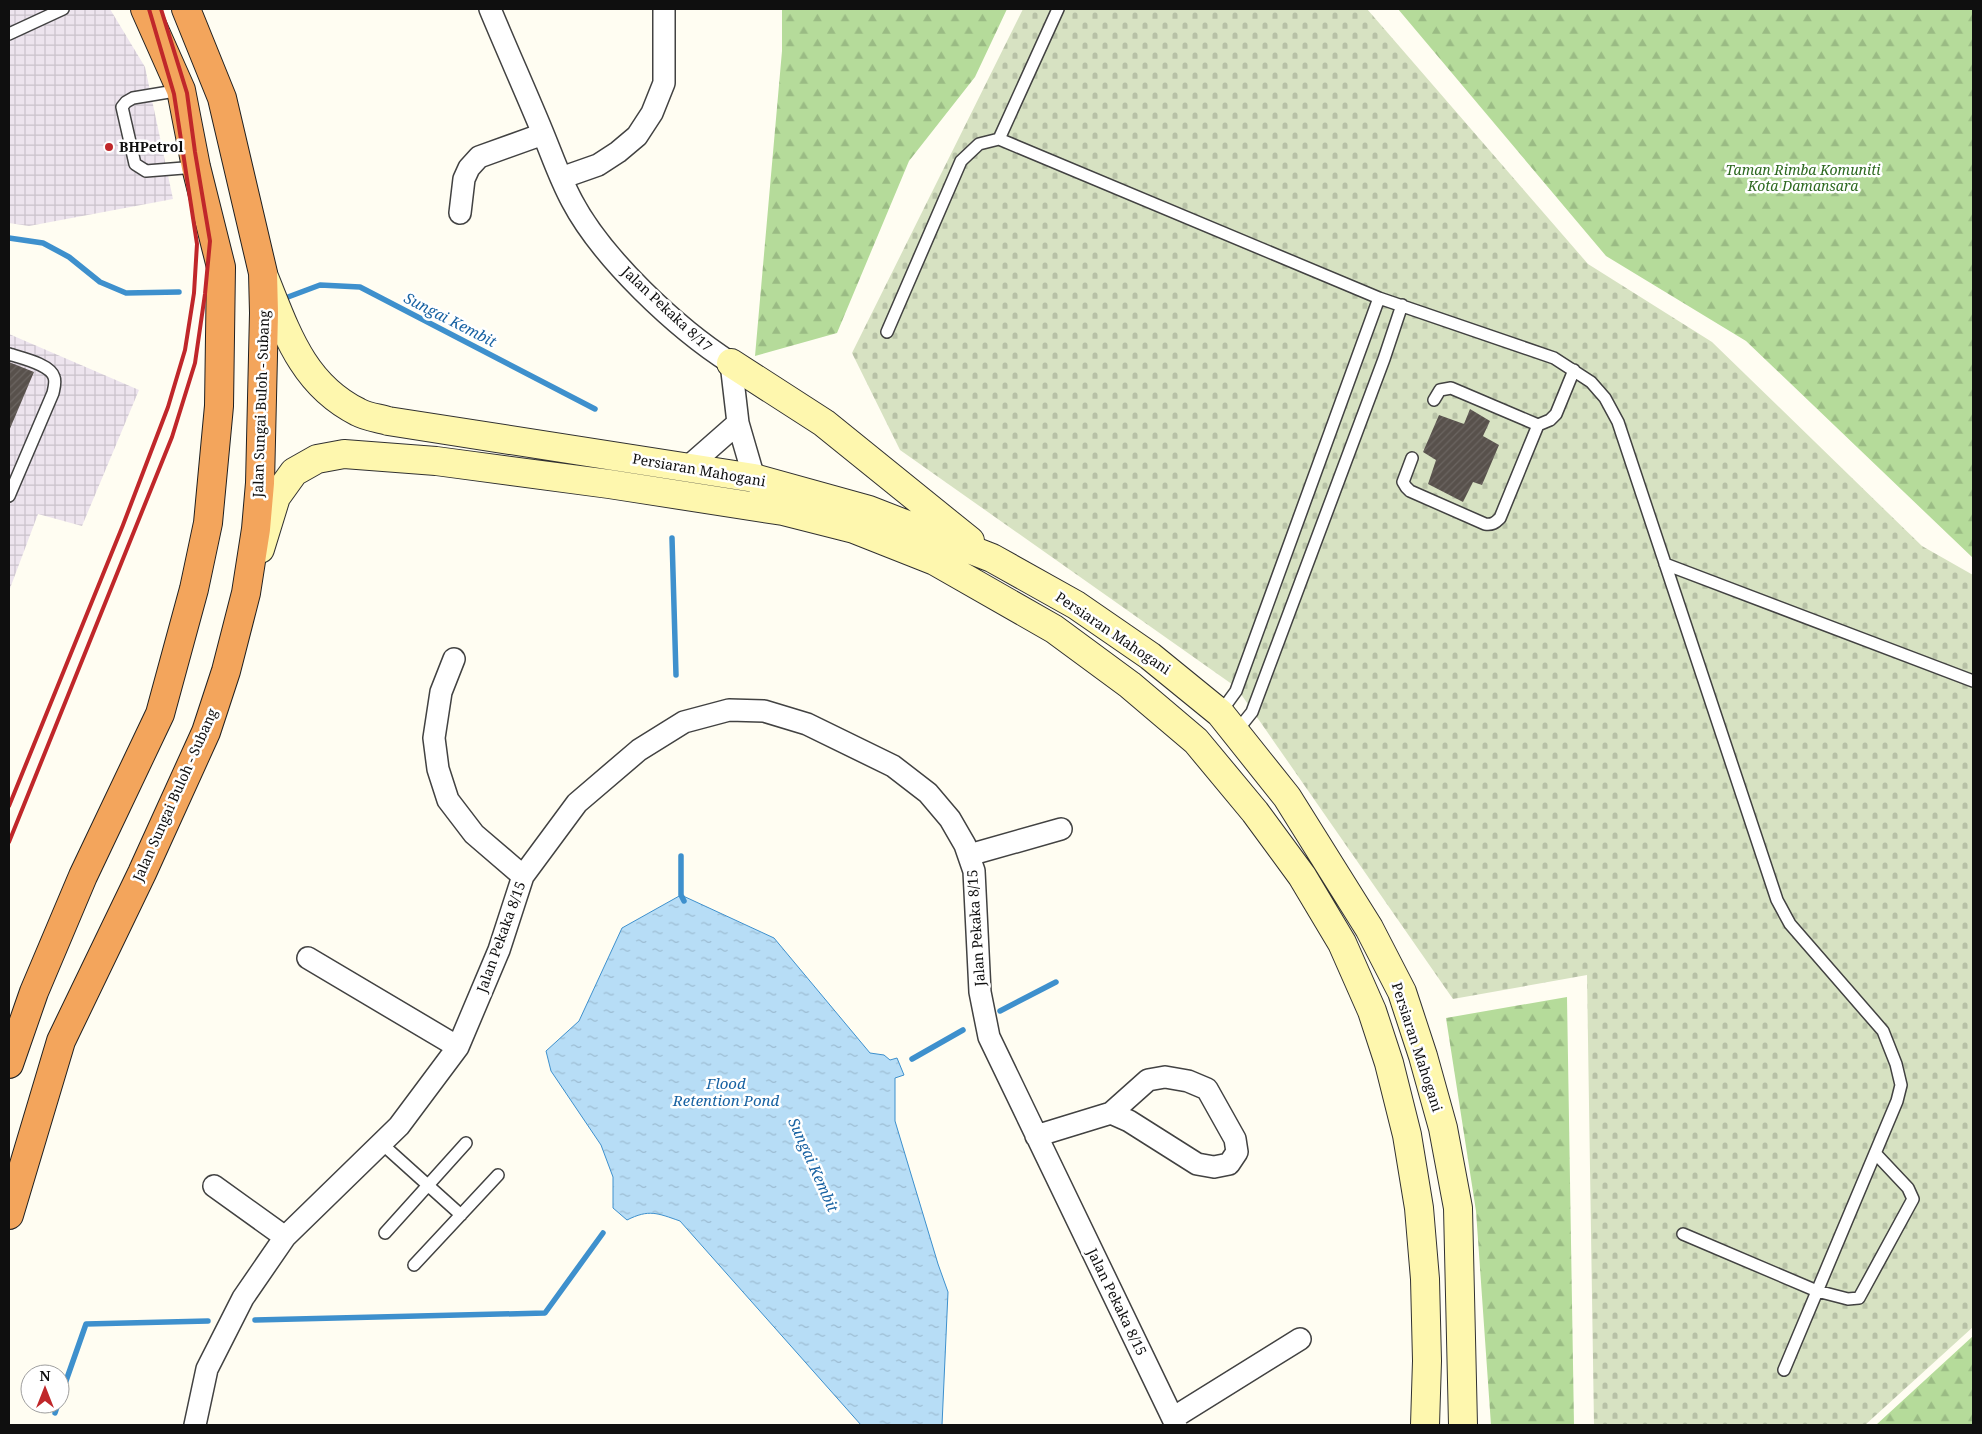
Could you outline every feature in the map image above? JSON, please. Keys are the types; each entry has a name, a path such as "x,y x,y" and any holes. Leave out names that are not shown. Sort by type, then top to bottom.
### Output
{"highway":[{"path":"9,1064 34,992 83,876 160,714 194,589 208,523 219,406 221,267 196,166 181,90 145,9"},
{"name":"Jalan Sungai Buloh - Subang","path":"9,1214 61,1041 142,873 206,732 226,672 246,593 256,529 260,483 264,313 263,274 222,98 186,9"}],"main road":[{"name":"Persiaran Mahogani","path":"263,274 290,342 308,371 335,399 360,413 388,421 754,478 869,510 992,558 1076,605 1150,656 1228,722 1287,797 1370,928 1402,992 1423,1056 1443,1128 1458,1208 1463,1425"},
{"path":"731,363 824,423 992,558"},
{"name":"Persiaran Mahogani","path":"246,593 276,497 294,472 317,459 344,454 436,461 783,511 854,529 935,560 1054,629 1130,685 1196,741 1256,812 1302,876 1342,944 1372,1011 1389,1063 1408,1135 1419,1208 1425,1279 1427,1361 1425,1425"},
{"path":"1427,1361 1433,1374 1438,1398 1439,1425"}],"street":[{"name":"Jalan Pekaka 8/17","path":"490,9 572,203 600,242 633,281 713,352 731,363"},
{"path":"561,178 598,165 618,152 637,136 652,113 664,83 664,10"},
{"path":"460,213 464,179 469,168 479,157 543,134"},
{"path":"731,363 738,422 754,478 763,494 783,511"},
{"path":"688,467 738,422"},
{"path":"454,659 441,692 434,738 438,769 448,800 474,834 523,876"},
{"name":"Jalan Pekaka 8/15","path":"195,1425 207,1369 243,1298 285,1237 399,1126 458,1047 500,950 523,876 577,803 639,750 684,722 729,710 764,711 808,724 893,766 928,793 950,819 965,845 974,871 980,992 988,1037 1174,1422"},
{"path":"969,855 1062,829"},
{"path":"308,958 458,1047"},
{"path":"1036,1136 1111,1112 1148,1080 1165,1077 1188,1081 1207,1089 1235,1139 1237,1152 1229,1164 1214,1167 1197,1164 1111,1112"},
{"path":"214,1186 285,1237"},
{"path":"1174,1422 1300,1339"}],"lane":[{"path":"9,34 63,9"},
{"path":"999,138 1058,9"},
{"path":"181,90 133,98 122,107 135,164 146,171 196,166"},
{"path":"887,332 961,161 979,144 999,138 1379,298 1554,358 1591,382 1605,398 1618,422 1777,900 1790,924 1883,1031 1896,1064 1900,1085 1897,1101 1876,1153 1784,1370"},
{"path":"1228,722 1239,682 1379,298"},
{"path":"1228,722 1252,712 1402,305"},
{"path":"9,354 44,366 54,376 55,384 53,393 9,496"},
{"path":"1412,458 1404,476 1403,482 1406,487 1490,525 1500,518 1538,425 1550,420 1556,414 1574,370"},
{"path":"1434,400 1440,390 1451,388 1538,425"},
{"path":"1665,564 1973,681"},
{"path":"382,1143 460,1215"},
{"path":"384,1233 466,1143"},
{"path":"1683,1234 1817,1291 1848,1299 1859,1298 1913,1199 1908,1188 1876,1153"},
{"path":"414,1265 498,1175"}],"shaded area":[{"path":"9,9 110,9 145,67 173,199 29,226 9,223"},
{"path":"9,334 139,390 82,526 38,514 9,591"}],"green space":[{"path":"782,9 1007,9 975,77 909,161 837,333 755,356 782,51"},
{"path":"1023,9 1367,9 1588,264 1712,342 1922,546 1973,575 1973,1327 1865,1425 1594,1425 1587,975 1453,999 1236,687 900,450 852,353"},
{"name":"Taman Rimba Komuniti Kota Damansara","path":"1398,9 1973,9 1973,558 1746,341 1606,256"},
{"path":"1567,997 1574,1425 1491,1425 1476,1211 1446,1018"},
{"path":"1973,1336 1973,1425 1876,1425"}],"water":[{"name":"Flood Retention Pond","path":"681,895 774,938 870,1053 884,1055 890,1060 897,1058 904,1075 895,1078 895,1121 948,1292 942,1425 861,1425 680,1221 653,1213 641,1214 627,1220 613,1208 613,1177 601,1145 551,1071 546,1051 579,1021 622,928"}],"building":[{"path":"9,362 34,372 9,431"},
{"path":"1470,409 1490,421 1483,436 1499,445 1482,485 1473,482 1463,502 1428,484 1436,460 1423,452 1439,415 1464,424"}],"waterway":[{"name":"Sungai Kembit","path":"9,238 43,243 69,257 100,282 126,293 179,292"},
{"name":"Sungai Kembit","path":"288,297 320,285 360,287 595,409"},
{"name":"Sungai Kembit","path":"672,538 676,675"},
{"name":"Sungai Kembit","path":"681,856 681,895 684,901"},
{"path":"1000,1011 1056,982"},
{"path":"912,1059 963,1030"},
{"path":"255,1320 545,1313 603,1233"},
{"path":"70,1370 86,1324 208,1321"}],"railway":[{"path":"9,806 123,525 168,407 185,350 194,293 197,244 174,94 149,9"},
{"path":"9,842 172,437 195,363 205,294 210,241 187,93 161,9"}],"place":[{"name":"BHPetrol","path":"109,147"}]}
